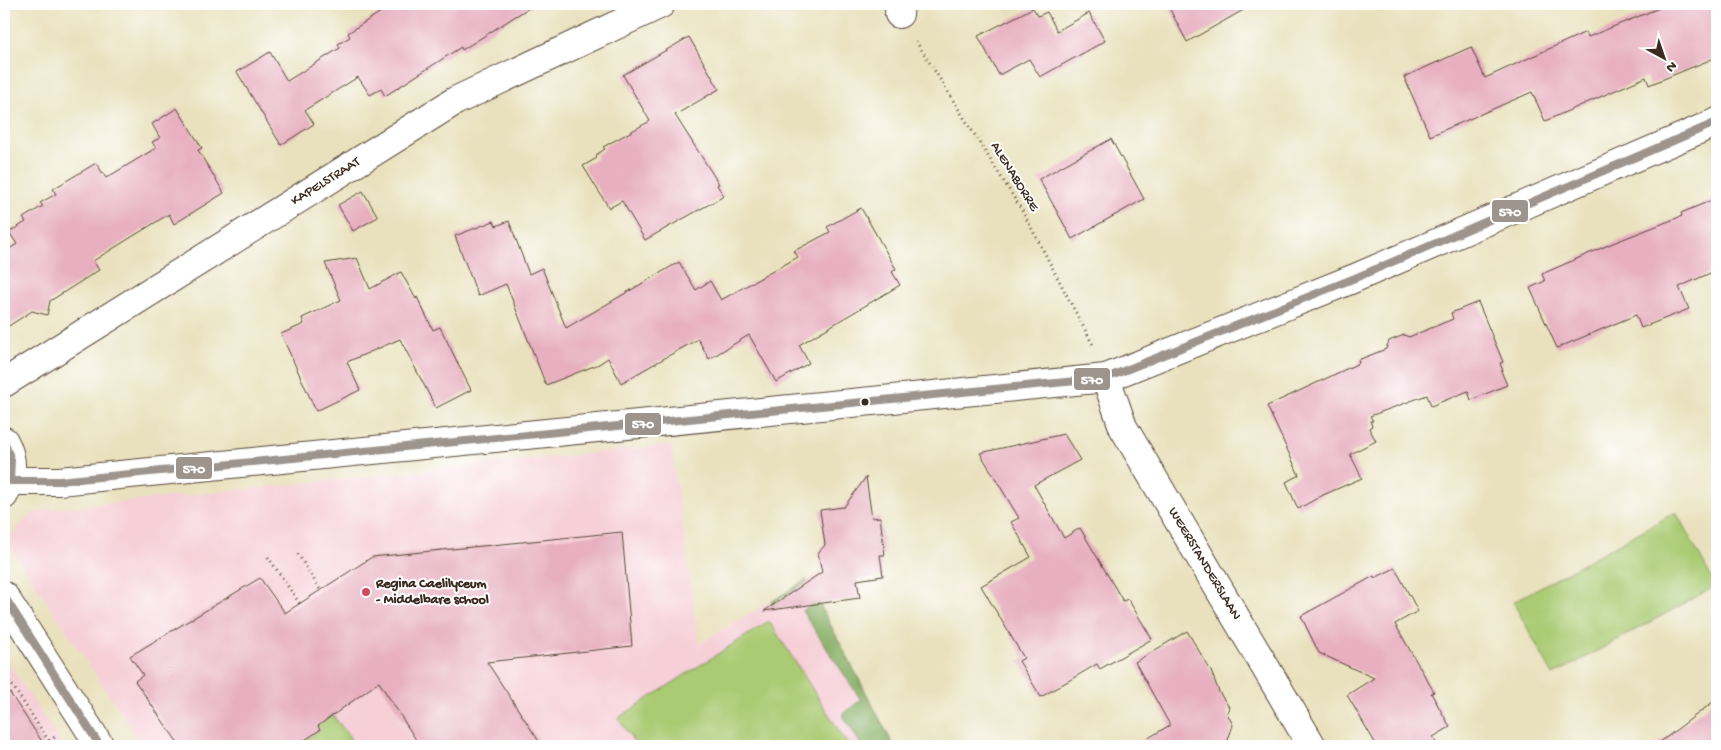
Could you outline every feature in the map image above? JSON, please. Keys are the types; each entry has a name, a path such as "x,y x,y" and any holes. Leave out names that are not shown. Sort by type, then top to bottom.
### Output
{"street":[{"name":"KAPELSTRAAT","path":"4,383 456,101 661,4"},
{"path":"4,441 9,449 12,465 7,488 58,481 1106,378 1355,278 1717,122"},
{"name":"WEERSTANDERSLAAN","path":"1106,378 1123,427 1312,746"},
{"path":"4,596 100,746"}],"path":[{"name":"ALENABORRE","path":"899,9 1024,212 1096,350 1106,378"},
{"path":"298,554 321,590"},
{"path":"268,557 300,604"},
{"path":"4,673 50,741"}],"shaded area":[{"name":"Regina Caelilyceum - Middelbare school","path":"671,445 699,644 806,580 894,746 143,746 13,551 11,543 13,533 24,521 34,513 44,510"},
{"path":"4,656 63,746 4,746"}],"green space":[{"path":"1676,512 1716,586 1553,675 1513,602"},
{"path":"806,580 894,746 862,746 842,714 861,700 802,611 813,604 773,605 771,602"},
{"path":"769,621 849,746 637,746 618,718"},
{"path":"292,688 323,703 349,736 352,746 296,746 320,730"}],"building":[{"path":"393,4 535,4 462,50 461,47 385,96 381,89 370,95 358,77 305,110 314,124 281,145 237,72 270,52 287,81 340,48 338,44 350,37 348,33"},
{"path":"1167,4 1254,4 1187,42"},
{"path":"1669,4 1717,4 1717,57 1649,85 1646,77 1545,121 1532,92 1430,136 1404,77 1471,47 1485,78 1586,32 1588,37"},
{"path":"1033,8 1038,16 1047,12 1057,31 1089,13 1105,41 1040,77 1029,59 999,75 978,36"},
{"path":"689,37 719,89 675,115 719,184 717,185 724,196 645,240 622,201 609,208 583,166 597,158 596,155 605,149 603,147 650,121 623,75"},
{"path":"177,108 202,148 198,150 224,193 174,224 169,214 93,261 99,270 50,301 47,315 32,311 4,329 4,252 17,244 9,232 26,222 23,218 43,206 40,203 56,194 53,189 96,163 106,178 156,148 152,142 160,138 152,124"},
{"path":"1111,139 1144,199 1072,239 1039,179"},
{"path":"363,191 378,217 353,231 338,205"},
{"path":"1717,198 1717,270 1679,287 1689,309 1641,328 1636,315 1557,348 1530,288 1545,281 1542,274 1682,216 1681,213"},
{"path":"861,208 896,269 892,272 900,285 799,345 809,363 776,382 749,335 709,359 698,339 621,383 608,358 599,364 546,385 506,284 478,296 455,236 494,221 496,226 509,221 529,274 542,268 566,328 679,262 696,290 710,281 721,300 798,257 794,251 830,232 827,227"},
{"path":"357,258 370,289 401,272 416,299 417,297 433,330 440,327 471,390 436,408 400,339 347,362 360,390 316,411 281,334 304,324 302,318 341,300 325,263"},
{"path":"1478,302 1503,362 1500,363 1503,371 1501,371 1507,385 1471,400 1468,391 1431,406 1427,395 1370,416 1373,421 1370,421 1372,426 1369,428 1376,441 1350,454 1362,478 1323,495 1298,509 1286,482 1299,475 1267,406 1359,363 1358,360 1386,349 1389,341 1404,335 1409,337 1453,319 1451,313"},
{"path":"1064,434 1080,460 1034,485 1064,538 1080,528 1123,601 1128,599 1152,639 1100,669 1097,664 1041,697 1019,661 1024,658 981,586 1031,557 1011,522 1019,518 980,453"},
{"path":"866,477 872,518 880,517 885,555 880,555 883,576 857,580 860,598 764,611 822,572 818,553 825,545 820,510 844,507"},
{"path":"622,532 632,646 487,662 542,746 420,746 379,682 318,726 320,730 296,746 180,746 135,681 143,675 130,656 260,578 285,613 372,557"},
{"path":"1395,568 1418,611 1395,624 1434,692 1431,693 1450,727 1433,737 1438,746 1377,746 1347,695 1374,678 1319,653 1301,616 1374,576 1375,578"},
{"path":"1187,631 1211,671 1219,692 1229,707 1227,713 1233,725 1226,746 1135,746 1170,725 1135,662"},
{"path":"4,684 45,746 4,746"},
{"path":"1717,699 1717,746 1655,746"}],"transit line":[{"name":"570","path":"4,441 11,460 10,481 59,481 1106,378 1355,278 1717,122"},
{"name":"570","path":"4,596 100,746"}],"place":[{"name":"Regina Caelilyceum - Middelbare school","path":"366,592"}]}
